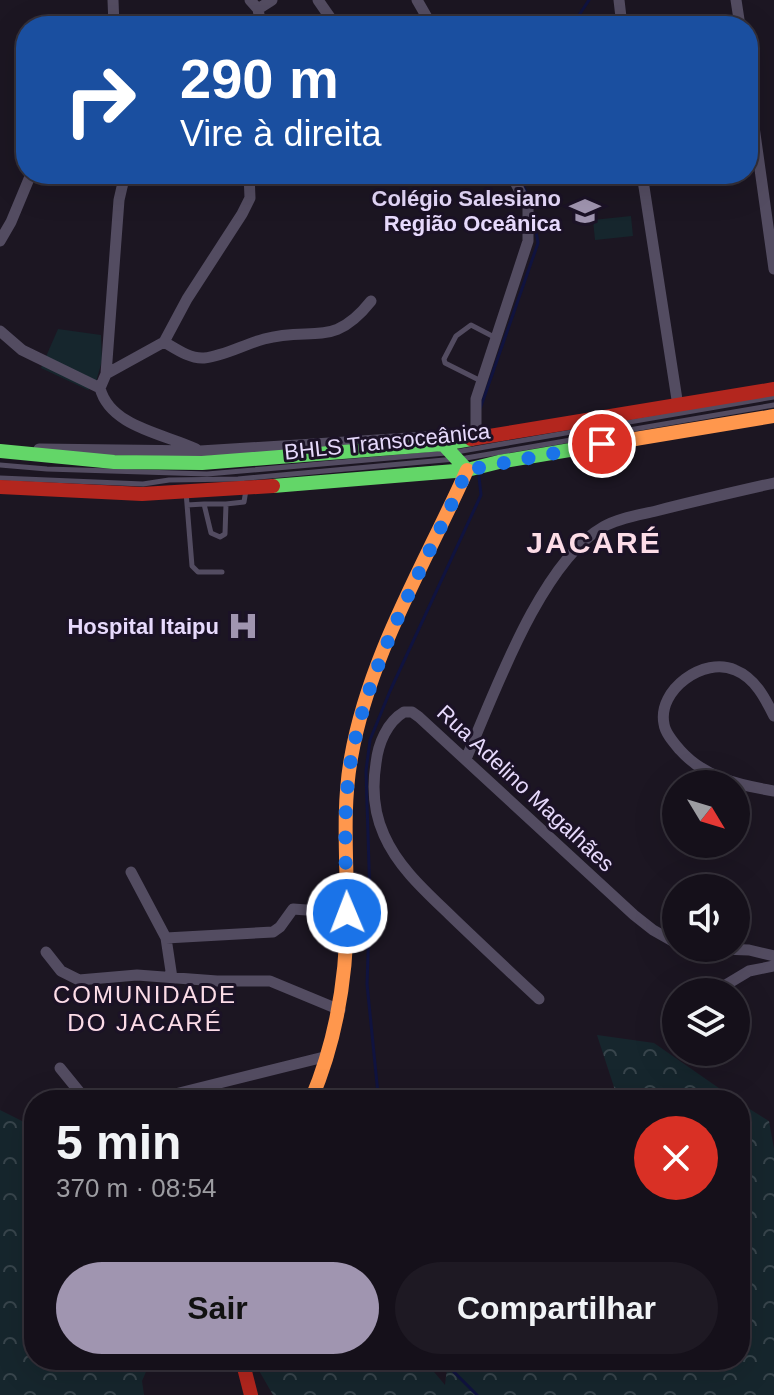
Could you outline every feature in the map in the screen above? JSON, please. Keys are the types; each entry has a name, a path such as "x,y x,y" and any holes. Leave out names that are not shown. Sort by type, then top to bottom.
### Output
{"main road":[{"path":"0,487 186,498 454,457 476,439 774,389"},
{"path":"8,452 114,462 454,457 499,462 774,416"},
{"path":"315,1090 340,1010 347,913 347,796 351,757 361,716 454,457"},
{"path":"245,1370 252,1393"}],"street":[{"path":"254,4 272,0"},
{"path":"758,155 774,269"},
{"path":"0,241 27,184"},
{"path":"100,388 106,374 123,184"},
{"path":"106,374 164,342 187,299 242,214 250,198 249,184"},
{"path":"476,439 476,399 528,241 528,207 516,184"},
{"path":"644,184 678,406"},
{"path":"164,342 184,353 204,358 269,338 324,334 350,323 371,301"},
{"path":"0,331 22,350 100,388 107,405 117,413 163,437 200,451"},
{"path":"8,452 36,448 200,451 276,443 425,437 438,439 454,457"},
{"path":"466,759 529,620 563,563 585,539 605,525 774,483"},
{"path":"774,716 763,694 750,679 733,669 712,667 694,672 679,684 667,703 663,723 672,741 708,773 742,785 774,791"},
{"name":"Rua Adelino Magalhães","path":"539,999 418,884 384,836 375,809 373,783 382,740 390,724 404,712 412,712 419,717 634,915 662,935"},
{"path":"131,872 166,938 172,978"},
{"path":"166,938 273,932 293,909 347,913"},
{"path":"750,950 774,956"},
{"path":"46,952 61,971 79,980 137,975 270,981 340,1010"},
{"path":"737,978 749,971 774,966"},
{"path":"191,1090 328,1056"},
{"path":"60,1068 78,1090"}],"lane":[{"path":"482,381 445,363 444,359 456,336 471,325 497,338"},
{"name":"BHLS Transoceânica","path":"0,465 207,474 454,457 774,397"},
{"name":"BHLS Transoceânica","path":"0,478 143,484 169,480 238,479 454,457 774,405"},
{"path":"222,572 194,570 186,498 204,504 244,502 245,488"},
{"path":"204,504 211,533 220,537 225,534 226,504"}],"green space":[{"path":"631,216 633,236 595,240 593,220"},
{"path":"58,329 101,335 102,361 95,385 88,390 41,368"},
{"path":"597,1035 654,1043 662,1049 662,1066 687,1066 722,1090 614,1090"},
{"path":"750,1109 769,1121 774,1149 774,1395 273,1395 259,1370 432,1370 445,1385 447,1370 750,1370"},
{"path":"0,1110 24,1122 24,1370 147,1370 142,1381 144,1395 0,1395"}],"waterway":[{"path":"579,16 589,0"},
{"path":"522,184 526,192"},
{"path":"480,409 538,243 533,214"},
{"path":"378,1090 367,984 370,898 366,771 370,740 481,495 479,477"},
{"path":"452,1370 477,1395"}],"traffic: fast":[{"path":"0,451 114,462 202,463 443,444 471,439"},
{"path":"273,486 467,470 635,439"},
{"path":"443,444 467,470"}],"traffic: slow":[{"path":"635,439 774,416"},
{"path":"315,1090 328,1054 342,983 347,935 347,796 359,720 400,611 467,470"}],"traffic: jam":[{"path":"471,439 774,389"},
{"path":"0,487 142,494 273,486"},
{"path":"245,1370 251,1395"}],"place":[{"name":"Colégio Salesiano Região Oceânica","path":"585,211"},
{"name":"Hospital Itaipu","path":"243,626"}],"district":[{"name":"JACARÉ","path":"594,543"},
{"name":"COMUNIDADE DO JACARÉ","path":"145,1009"}],"route":[{"path":"347,913 347,796 351,757 361,716 393,628 467,470 602,444"}]}
